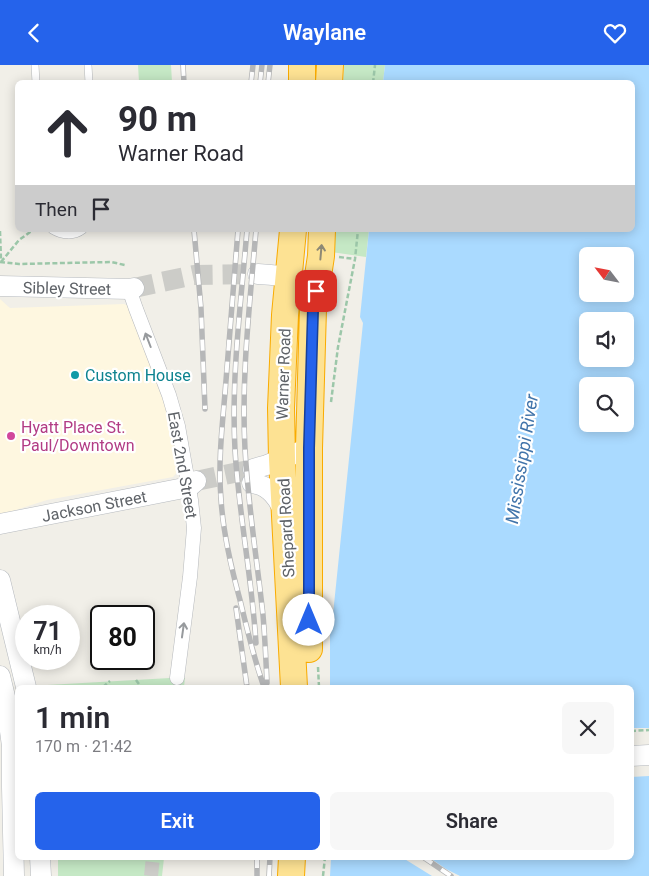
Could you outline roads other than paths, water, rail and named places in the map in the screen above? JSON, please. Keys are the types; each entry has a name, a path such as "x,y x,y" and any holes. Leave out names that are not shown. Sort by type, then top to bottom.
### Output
{"highway":[{"path":"302,65 302,80"},
{"path":"329,80 330,65"},
{"name":"Warner Road","path":"282,459 283,349 293,232"},
{"name":"Warner Road","path":"309,448 313,309 321,255 322,232"},
{"name":"Shepard Road","path":"309,448 310,685"},
{"name":"Shepard Road","path":"282,459 294,685"},
{"path":"290,876 292,860"},
{"path":"308,876 309,860"}],"main road":[{"path":"258,274 288,277 297,281 308,292 313,309"},
{"name":"Sibley Street","path":"0,286 132,288"},
{"path":"286,520 282,506 276,497 253,476 267,465 309,448"},
{"name":"Jackson Street","path":"0,524 194,487"},
{"path":"0,581 26,685"},
{"path":"0,676 6,701 12,746 10,787 14,876"},
{"path":"634,756 649,755"},
{"path":"40,860 41,876"}],"street":[{"name":"East 2nd Street","path":"132,288 136,309 169,395 194,487 194,528 190,577 177,678"}],"lane":[{"path":"35,65 36,80"},
{"path":"88,65 89,80"},
{"path":"55,232 71,235 80,232"}],"water":[{"name":"Mississippi River","path":"385,65 649,65 649,876 330,876 331,860 634,860 634,685 330,685 330,626 332,624 363,323 360,317 369,232 635,232 635,80 383,80"}],"tunnel":[{"path":"134,288 194,275 258,274"},
{"path":"196,481 253,469"},
{"path":"151,876 153,860"}],"railway":[{"path":"183,65 184,80"},
{"path":"251,80 253,65"},
{"path":"260,80 262,65"},
{"path":"268,80 270,65"},
{"path":"194,232 201,308 205,409"},
{"path":"238,232 220,459 220,486 222,512 231,563 263,685"},
{"path":"247,232 237,340 234,423 237,474 256,643"},
{"path":"256,232 247,339 244,422 248,491 263,615 267,683"},
{"path":"236,608 247,685"},
{"path":"257,860 257,876"},
{"path":"269,876 270,860"},
{"path":"427,860 451,876"}],"place":[{"name":"Custom House","path":"75,375"},
{"name":"Hyatt Place St. Paul/Downtown","path":"11,436"}]}
